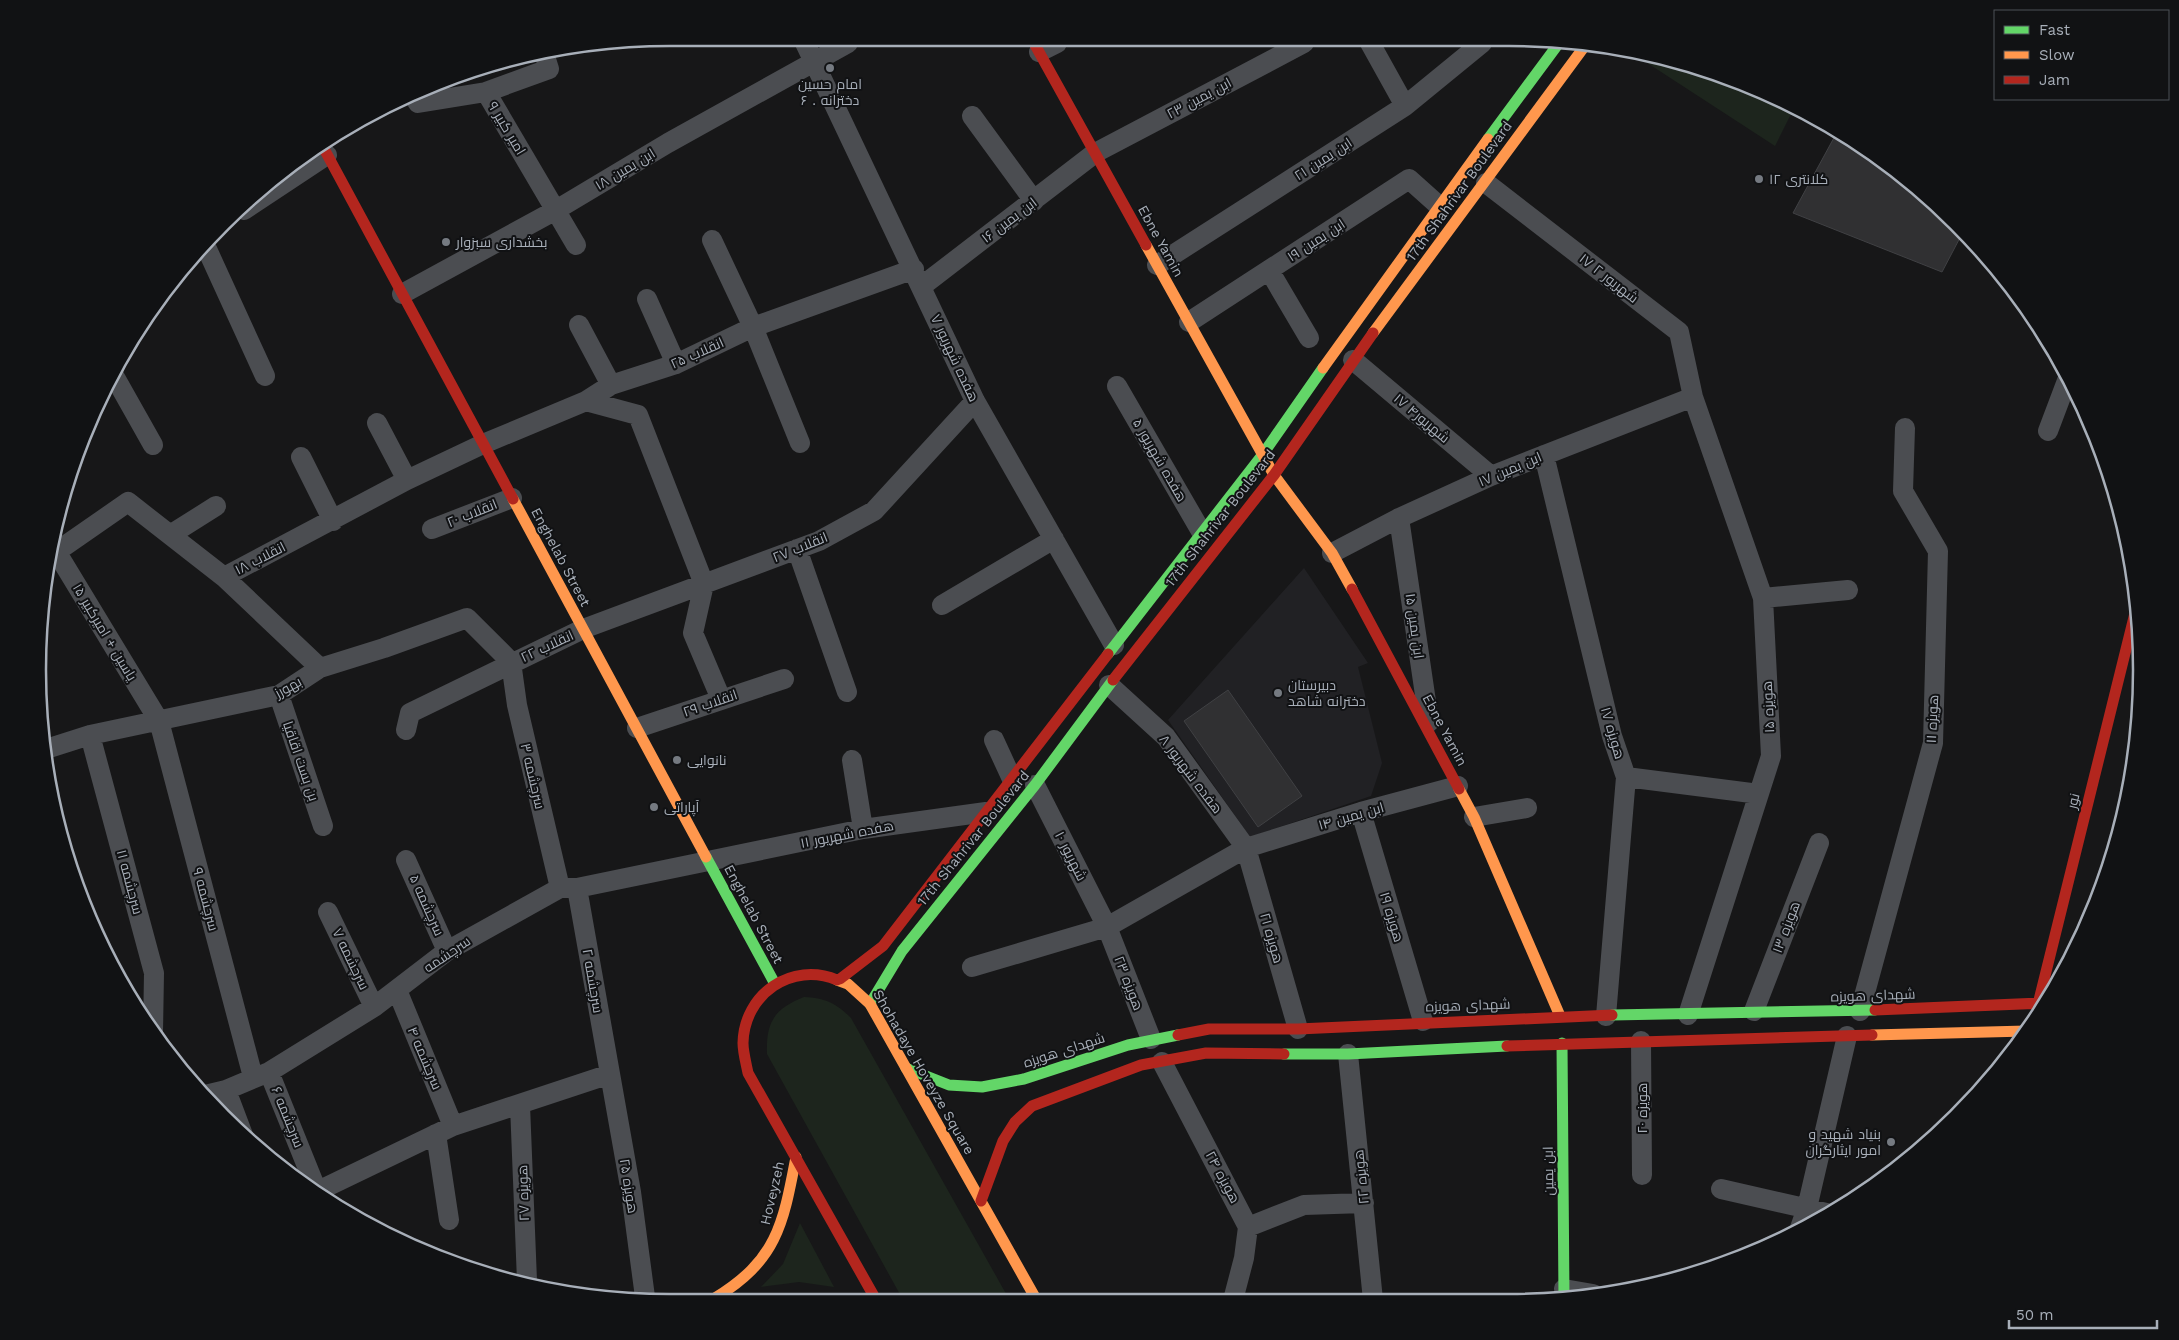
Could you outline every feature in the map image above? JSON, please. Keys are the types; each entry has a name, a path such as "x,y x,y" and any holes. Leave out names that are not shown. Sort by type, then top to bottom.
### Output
{"main road":[{"name":"Ebne Yamin","path":"1037,48 1274,475 1332,553 1431,734 1474,817 1560,1016"},
{"name":"17th Shahrivar Boulevard","path":"840,979 884,946 1263,454 1438,205 1555,48"},
{"name":"17th Shahrivar Boulevard","path":"870,1004 902,951 1035,785 1109,685 1274,475 1353,360 1486,183 1581,51"},
{"name":"Enghelab Street","path":"324,150 774,984"},
{"name":"نور","path":"2043,993 2131,633"},
{"name":"Shohadaye Hoveyze Square","path":"873,1294 748,1073 742,1045 747,1016 763,993 774,984 800,974 814,973 840,979 862,994 870,1004 1033,1294"},
{"name":"شهدای هویزه","path":"906,1068 949,1085 982,1087 1024,1079 1071,1062 1151,1039 1209,1029 1298,1029 1560,1016 1688,1015 1754,1011 1860,1011 2036,1003"},
{"path":"981,1201 1003,1141 1015,1122 1032,1106 1141,1065 1206,1053 1348,1054 1562,1043 2016,1034"},
{"name":"ابن یمین","path":"1562,1043 1564,1291"},
{"name":"Hoveyzeh","path":"723,1294 758,1268 781,1229 796,1157"}],"street":[{"name":"هفده شهریور ۷","path":"806,46 918,277 975,401 1114,645"},
{"name":"ابن یمین ۱۸","path":"402,294 556,210 668,143 843,46"},
{"name":"ابن یمین ۲۳","path":"1095,153 1298,46"},
{"path":"1372,46 1405,106"},
{"name":"ابن یمین ۲۱","path":"1157,264 1405,106 1478,46"},
{"name":"امیر کبیر ۹","path":"546,59 549,68 486,92 576,245"},
{"path":"416,101 418,103 486,92"},
{"path":"972,116 1034,201"},
{"name":"ابن یمین ۱۶","path":"918,277 1034,201 1095,153"},
{"path":"284,180 312,159"},
{"name":"ابن یمین ۱۹","path":"1189,322 1409,179 1438,205"},
{"name":"۱۷ شهریور ۲","path":"1486,183 1679,332 1693,397"},
{"path":"712,240 753,327 800,443"},
{"path":"208,251 265,376"},
{"path":"1269,270 1309,338"},
{"name":"انقلاب ۲۵","path":"483,444 586,401 611,386 676,364 753,327 918,277"},
{"path":"647,299 676,364"},
{"path":"579,325 611,386"},
{"name":"۱۷ شهریور۴","path":"1353,360 1491,476"},
{"path":"117,382 153,445"},
{"name":"هفده شهریور ۵","path":"1117,386 1202,533"},
{"path":"2048,431 2064,387"},
{"name":"ابن یمین ۱۷","path":"1332,553 1399,518 1491,476 1693,397"},
{"name":"هویزه ۱۵","path":"1688,1015 1771,756 1763,598 1693,397"},
{"path":"586,401 638,415 704,584 693,634 721,699"},
{"name":"انقلاب ۲۷","path":"583,629 819,541 874,510 975,401"},
{"path":"377,423 407,480"},
{"name":"هویزه ۱۱","path":"1860,1011 1932,743 1938,551 1903,491 1905,428"},
{"name":"انقلاب ۱۸","path":"59,545 128,502 224,577 333,521 407,480 483,444"},
{"name":"هویزه ۱۷","path":"1544,455 1612,736 1626,777 1606,1016"},
{"path":"301,457 333,521"},
{"name":"انقلاب ۲۰","path":"432,529 512,498"},
{"path":"170,535 216,506"},
{"name":"ابن یمین ۱۵","path":"1399,518 1431,734"},
{"path":"942,604 1054,539"},
{"path":"797,549 847,692"},
{"name":"یاسین + امیرکبیر ۱۵","path":"57,553 159,721"},
{"path":"224,577 320,668"},
{"path":"1763,598 1848,590"},
{"name":"بهورز","path":"52,747 90,734 279,695 320,668 467,618 511,662"},
{"name":"انقلاب ۲۲","path":"406,730 410,713 511,662 583,629"},
{"name":"سرچشمه ۳","path":"511,662 517,705 569,888"},
{"name":"انقلاب ۲۹","path":"637,728 784,680"},
{"name":"هفده شهریور ۸","path":"1109,685 1166,737 1246,848"},
{"name":"بن بست اقاقیا","path":"279,695 323,826"},
{"name":"سرچشمه ۹","path":"159,721 261,1074"},
{"name":"سرچشمه ۱۱","path":"90,734 154,973 153,1020"},
{"path":"994,740 1012,778"},
{"path":"852,760 863,828"},
{"path":"1626,777 1759,794"},
{"name":"شهریور ۱۰","path":"1035,785 1107,926"},
{"name":"ابن یمین ۱۴","path":"972,967 1107,926 1246,848 1361,812 1458,786"},
{"path":"1474,817 1527,808"},
{"name":"هفده شهریور ۱۱","path":"709,862 863,828 986,812"},
{"name":"هویزه ۱۹","path":"1361,812 1424,1022"},
{"name":"هویزه ۱۳","path":"1754,1011 1818,842"},
{"name":"هویزه ۲۱","path":"1246,848 1298,1029"},
{"name":"سرچشمه ۵","path":"406,860 447,950"},
{"name":"سرچشمه","path":"212,1093 226,1090 261,1074 374,1007 447,950 569,888 709,862"},
{"name":"سرچشمه ۲","path":"569,888 610,1074"},
{"name":"سرچشمه ۷","path":"328,912 374,1007"},
{"name":"هویزه ۲۳","path":"1107,926 1151,1039"},
{"name":"سرچشمه ۴","path":"397,990 445,1130 449,1220"},
{"path":"1803,1220 1847,1036"},
{"name":"هویزه ۲۰","path":"1641,1041 1642,1175"},
{"name":"هویزه ۲۲","path":"1348,1054 1372,1294"},
{"name":"هویزه ۲۴","path":"1162,1062 1248,1227"},
{"name":"سرچشمه ۶","path":"261,1074 312,1181"},
{"path":"322,1188 445,1130 610,1074"},
{"name":"هویزه ۲۵","path":"610,1074 644,1293"},
{"path":"226,1090 237,1118"},
{"name":"هویزه ۲۷","path":"520,1105 527,1277"},
{"path":"1720,1189 1819,1211"},
{"path":"1235,1294 1244,1258 1248,1227 1304,1205 1364,1203"}],"shaded area":[{"path":"1645,62 1709,79 1748,94 1791,114 1775,146"},
{"name":"دبیرستان دخترانه شاهد","path":"1304,568 1368,663 1358,667 1382,763 1371,796 1250,837 1168,720"},
{"path":"804,997 830,1002 851,1018 1006,1294 900,1294 767,1054 770,1025 785,1006"},
{"path":"800,1223 834,1287 799,1282 761,1287 783,1264"}],"building":[{"path":"1834,138 1889,175 1920,201 1959,239 1942,272 1793,213"},
{"path":"1228,690 1302,796 1258,827 1184,721"}],"traffic: fast":[{"path":"1488,139 1555,48"},
{"path":"1108,654 1263,454 1323,368"},
{"path":"870,1004 902,951 1035,785 1113,680"},
{"path":"706,857 775,984"},
{"path":"1612,1015 1875,1010"},
{"path":"906,1068 949,1085 982,1087 1024,1079 1128,1045 1178,1035"},
{"path":"1562,1043 1564,1291"},
{"path":"1284,1054 1348,1054 1507,1046"}],"traffic: slow":[{"path":"1373,333 1581,51"},
{"path":"1323,368 1488,139"},
{"path":"1146,245 1274,475 1332,553 1352,589"},
{"path":"513,499 706,857"},
{"path":"1459,789 1474,817 1560,1016"},
{"path":"837,980 848,984 870,1004 1033,1294"},
{"path":"1872,1035 2018,1031"},
{"path":"721,1294 752,1270 774,1239 787,1202 796,1157"}],"traffic: jam":[{"path":"1036,46 1146,245"},
{"path":"325,150 513,499"},
{"path":"1113,680 1274,475 1373,333"},
{"path":"1352,589 1459,789"},
{"path":"2040,998 2131,629"},
{"path":"840,979 883,946 1108,654"},
{"path":"837,980 820,975 803,975 788,979 774,986 761,997 752,1010 745,1025 743,1043 748,1073 873,1294"},
{"path":"1875,1010 2036,1003"},
{"path":"1178,1035 1209,1029 1298,1029 1612,1015"},
{"path":"1507,1046 1872,1035"},
{"path":"981,1201 1003,1141 1015,1122 1032,1106 1141,1065 1206,1053 1284,1054"}],"place":[{"name":"امام حسین ۶ . دخترانه","path":"830,68"},
{"name":"کلانتری ۱۲","path":"1759,179"},
{"name":"بخشداری سبزوار","path":"446,242"},
{"name":"دبیرستان دخترانه شاهد","path":"1278,693"},
{"name":"نانوایی","path":"677,760"},
{"name":"آپاراتی","path":"654,807"},
{"name":"بنیاد شهید و امور ایثارگران","path":"1891,1142"}]}
